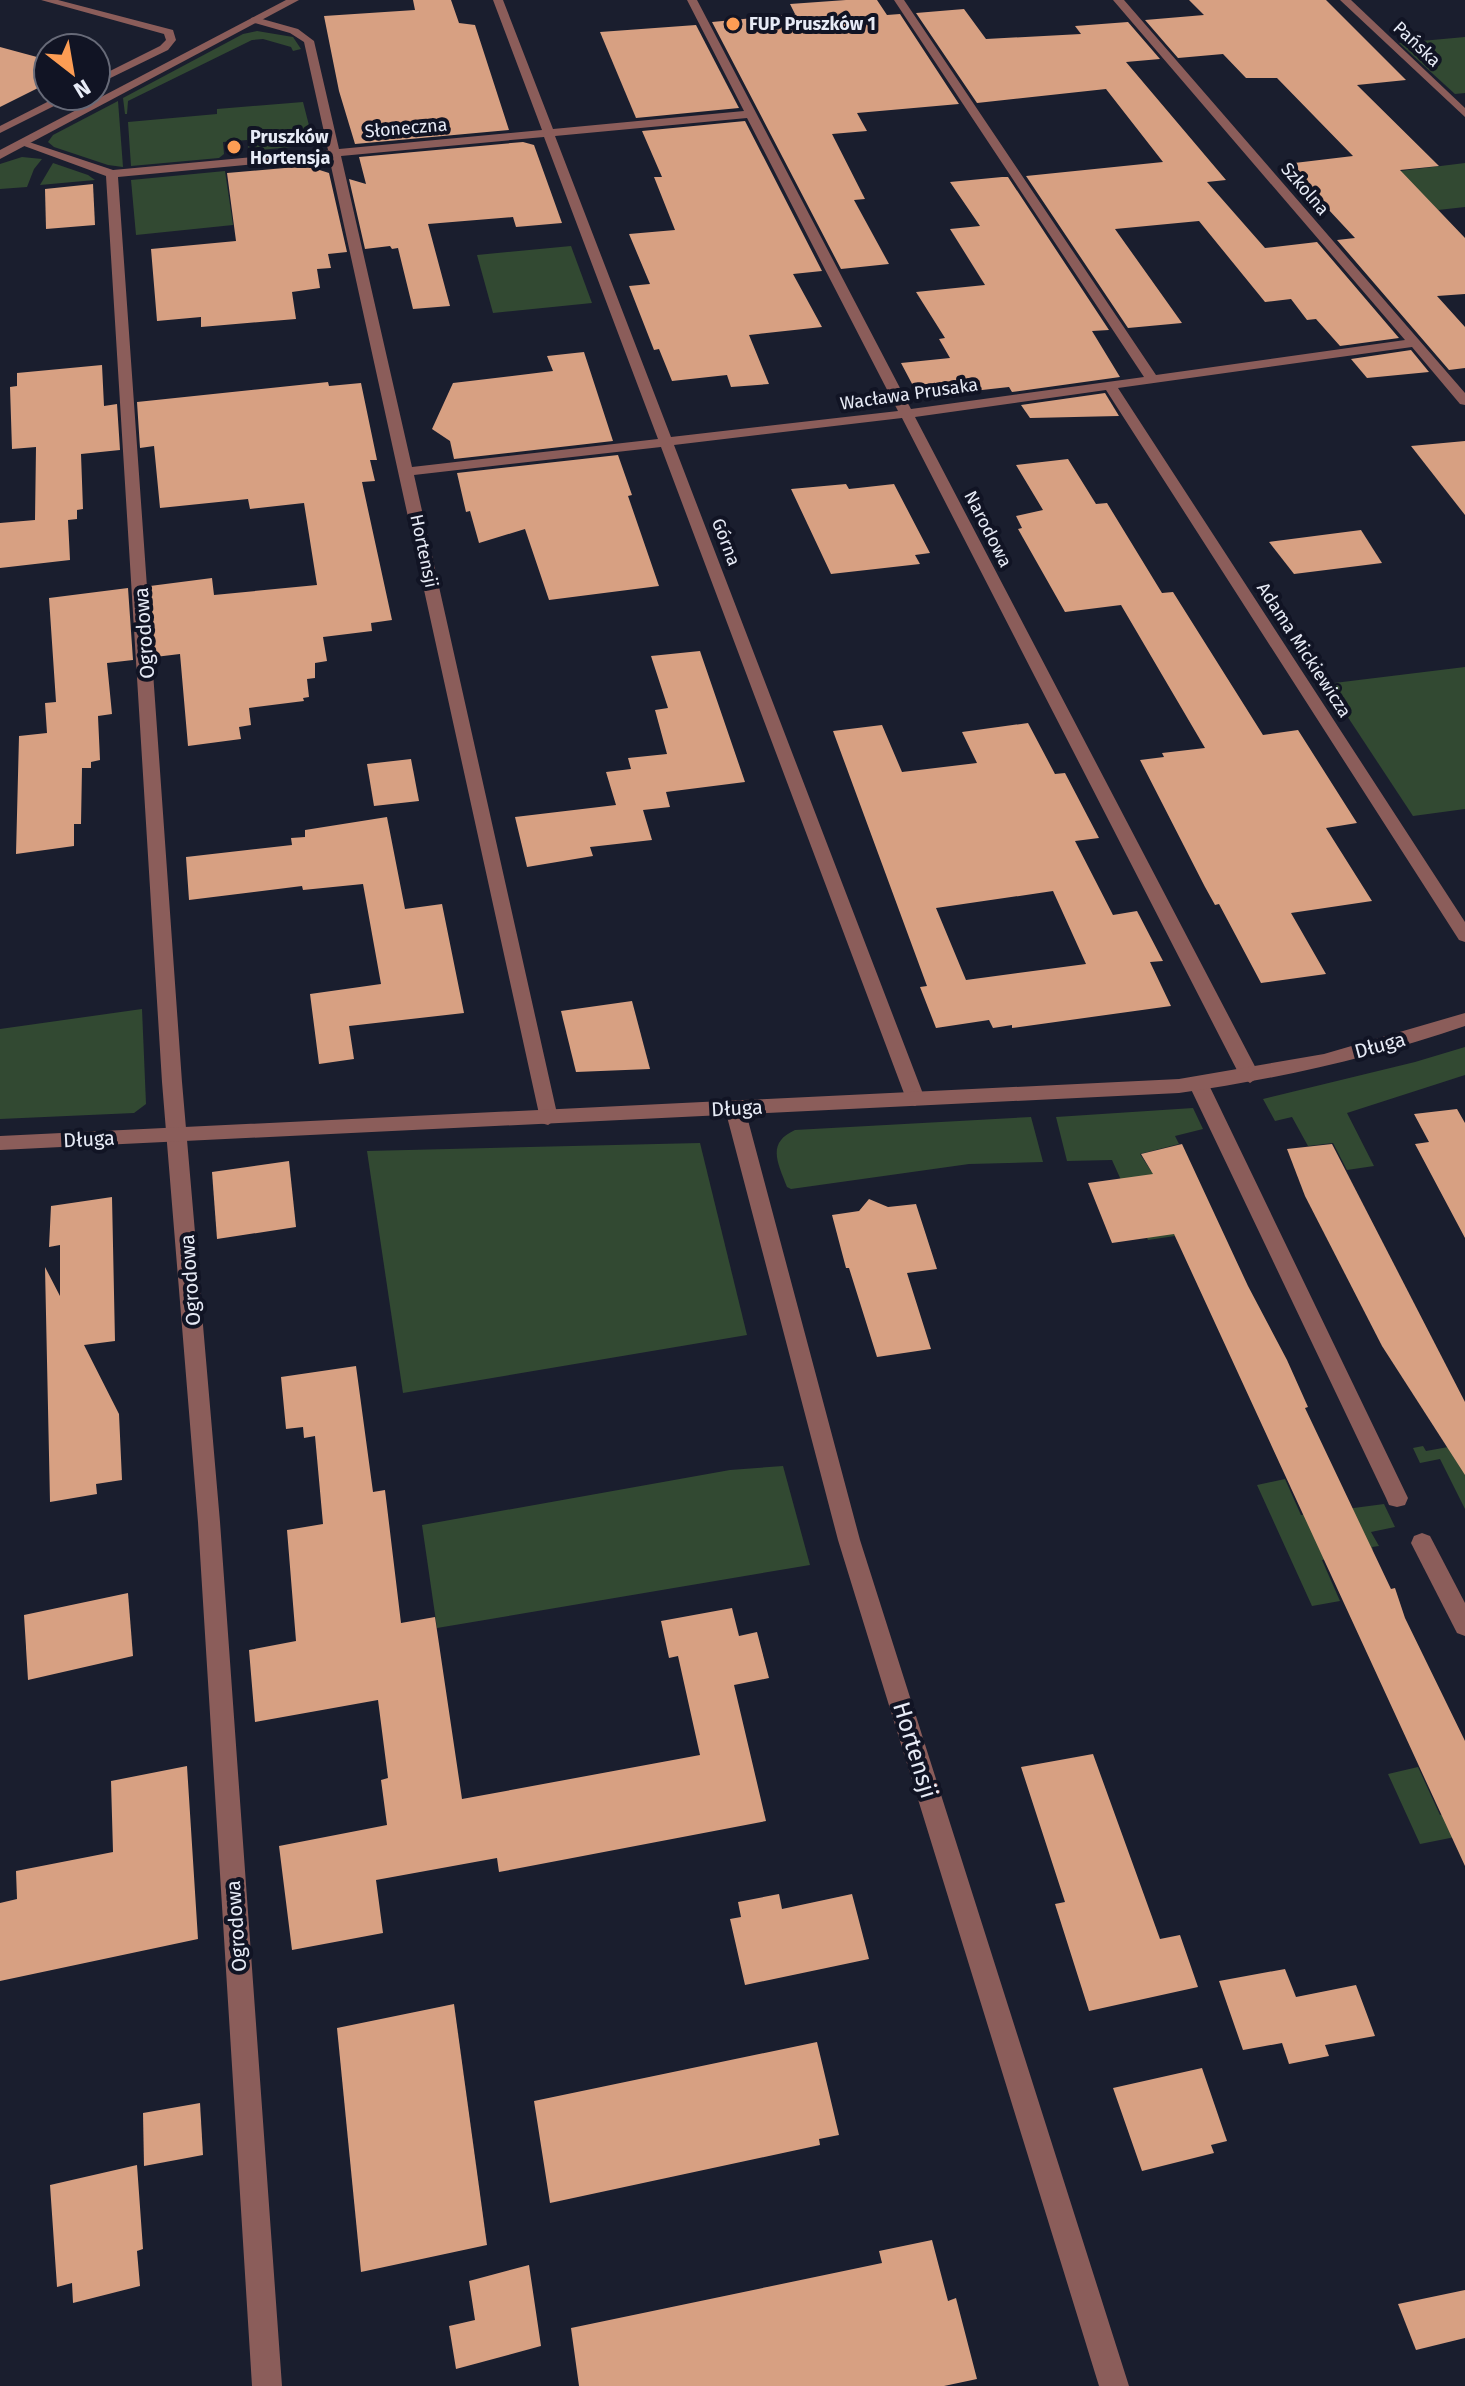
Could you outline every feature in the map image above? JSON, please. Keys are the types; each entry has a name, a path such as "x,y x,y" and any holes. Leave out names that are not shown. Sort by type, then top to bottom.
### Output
{"street":[{"path":"46,0 169,32 171,40 164,48 112,74"},
{"path":"0,155 294,0"},
{"name":"Górna","path":"498,0 915,1099"},
{"name":"Narodowa","path":"692,0 1250,1076"},
{"path":"899,0 1153,380"},
{"name":"Szkolna","path":"1118,0 1465,401"},
{"name":"Pańska","path":"1345,0 1465,114"},
{"name":"Hortensji","path":"255,20 294,31 309,41 548,1118"},
{"path":"0,130 36,112"},
{"name":"Słoneczna","path":"22,143 112,174 751,114"},
{"name":"Ogrodowa","path":"112,174 172,1082 209,1522 267,2386"},
{"name":"Wacława Prusaka","path":"407,472 905,413 1415,343"},
{"name":"Adama Mickiewicza","path":"1110,386 1465,936"},
{"name":"Długa","path":"0,1143 1111,1091 1250,1076 1367,1050 1465,1019"},
{"path":"1198,1083 1397,1498"},
{"name":"Hortensji","path":"735,1109 849,1540 1114,2386"},
{"path":"1422,1543 1465,1626"}],"green space":[{"path":"257,31 293,37 301,49 293,51 291,47 263,39 252,40 128,101 125,114 123,98 243,34"},
{"path":"1465,37 1465,93 1455,94 1399,43"},
{"path":"118,101 123,167 54,147 48,142 53,135 97,112 112,112 112,104"},
{"path":"303,102 314,145 249,151 247,140 223,142 224,154 219,158 131,166 128,122 217,114 217,109"},
{"path":"22,157 42,159 27,187 0,189 0,164"},
{"path":"1390,162 1400,171 1465,163 1465,207 1438,210 1425,197 1315,210 1283,174"},
{"path":"53,163 88,175 95,180 40,185"},
{"path":"225,171 233,225 136,235 131,180"},
{"path":"571,246 592,303 493,313 477,255"},
{"path":"1465,667 1465,809 1413,816 1326,684"},
{"path":"142,1009 146,1104 134,1113 0,1119 0,1029"},
{"path":"1465,1047 1465,1075 1347,1113 1374,1166 1347,1170 1333,1143 1308,1146 1292,1117 1275,1121 1263,1099 1415,1062"},
{"path":"1193,1108 1203,1129 1175,1136 1179,1144 1140,1154 1151,1171 1182,1166 1162,1208 1175,1236 1148,1240 1112,1160 1067,1161 1056,1117"},
{"path":"1031,1117 1043,1162 969,1164 791,1189 787,1187 778,1162 777,1147 780,1141 795,1130"},
{"path":"700,1143 747,1335 403,1393 367,1151"},
{"path":"1465,1444 1465,1509 1440,1459 1420,1463 1413,1448 1423,1446 1426,1451"},
{"path":"783,1466 810,1565 437,1628 422,1525 730,1470"},
{"path":"1285,1479 1301,1515 1384,1504 1395,1527 1371,1532 1379,1546 1372,1547 1373,1550 1322,1560 1340,1601 1312,1606 1257,1485"},
{"path":"1418,1767 1440,1815 1465,1809 1465,1835 1420,1844 1388,1774"}],"building":[{"path":"413,0 451,0 459,23 475,25 509,130 355,144 339,91 324,16 415,10"},
{"path":"877,0 887,15 900,14 959,104 857,113 867,131 832,134 865,199 854,200 889,264 841,269 712,22 795,14 790,4"},
{"path":"1189,0 1326,0 1406,80 1357,85 1439,166 1400,170 1465,238 1465,294 1437,296 1465,327 1465,368 1449,370 1337,240 1355,238 1286,164 1353,156 1277,78 1246,78 1223,54 1178,58 1145,20 1204,15"},
{"path":"964,9 986,39 1081,34 1075,26 1128,22 1160,59 1126,62 1226,180 1207,182 1265,248 1317,242 1399,338 1340,346 1316,319 1307,320 1291,299 1265,302 1199,221 1115,229 1182,323 1128,328 1026,176 1163,162 1106,89 977,103 916,13"},
{"path":"696,25 739,108 636,118 600,32"},
{"path":"0,47 32,56 32,91 0,107"},
{"path":"745,121 822,271 793,274 822,327 749,335 769,384 731,387 727,375 672,381 659,349 654,350 629,286 650,284 629,234 675,230 654,177 662,177 642,131"},
{"path":"523,142 534,145 562,223 516,227 513,217 428,224 450,306 413,309 398,248 365,249 349,179 366,184 359,157"},
{"path":"307,166 329,173 347,252 328,254 331,268 317,269 320,288 292,292 296,319 201,327 201,317 157,321 151,249 236,241 227,173"},
{"path":"1008,177 1109,330 1092,331 1120,377 1012,392 1009,387 919,397 901,363 950,358 939,339 945,338 916,292 985,285 950,229 980,226 950,182"},
{"path":"93,184 95,225 46,229 45,189"},
{"path":"1411,350 1429,372 1367,378 1351,359"},
{"path":"584,352 613,441 454,459 450,441 432,429 453,383 553,371 547,356"},
{"path":"102,365 104,406 117,404 120,450 81,454 83,509 77,510 77,519 68,520 70,560 0,568 0,523 35,520 36,447 12,449 10,387 17,386 17,373"},
{"path":"328,382 329,386 361,383 377,460 370,460 375,481 362,482 392,620 371,623 372,631 323,637 327,661 315,663 315,678 307,679 309,697 303,698 304,701 249,708 251,725 239,727 241,739 188,746 180,654 155,657 150,586 212,578 214,595 317,585 304,503 250,509 248,499 160,508 154,446 140,448 137,402"},
{"path":"1105,393 1119,416 1030,418 1021,405"},
{"path":"1465,441 1465,515 1411,446"},
{"path":"618,455 632,495 628,496 659,586 549,600 525,529 479,543 470,511 466,512 457,473"},
{"path":"1068,459 1096,504 1107,503 1162,593 1173,592 1263,735 1298,730 1357,823 1326,828 1372,901 1291,913 1326,974 1261,983 1219,904 1215,905 1205,887 1140,760 1164,757 1162,753 1205,748 1121,605 1065,612 1018,529 1022,528 1016,516 1043,510 1016,465"},
{"path":"846,484 849,489 894,484 930,553 915,555 920,564 831,574 791,489"},
{"path":"1361,530 1382,563 1294,574 1269,542"},
{"path":"128,588 133,660 107,663 112,714 98,716 100,760 91,762 91,768 82,768 81,824 74,824 74,846 16,854 19,736 47,733 45,703 56,702 49,598"},
{"path":"700,651 745,782 666,792 670,807 643,810 652,840 590,847 593,856 527,867 515,817 616,805 606,772 631,769 628,758 667,754 655,710 668,708 651,656"},
{"path":"1028,723 1055,774 1065,773 1099,838 1075,841 1113,915 1137,911 1163,961 1150,962 1171,1006 1012,1028 1012,1025 993,1028 989,1020 936,1028 920,987 927,986 833,731 882,725 902,772 977,763 962,732","holes":["1053,891 1086,964 966,980 936,908"]},
{"path":"411,759 419,801 374,806 367,764"},
{"path":"387,817 405,909 442,904 464,1013 349,1026 354,1059 319,1064 310,994 381,984 363,884 303,890 302,886 189,900 186,857 292,845 291,838 305,837 305,830"},
{"path":"632,1001 650,1069 576,1072 561,1011"},
{"path":"1457,1109 1465,1123 1465,1238 1415,1144 1429,1142 1414,1114"},
{"path":"1182,1144 1465,1741 1465,1866 1174,1234 1112,1243 1088,1183 1153,1174 1141,1154"},
{"path":"1332,1144 1465,1402 1465,1475 1382,1346 1305,1196 1287,1149"},
{"path":"289,1161 296,1227 217,1239 212,1172"},
{"path":"112,1197 115,1341 84,1345 119,1414 122,1480 96,1484 97,1494 50,1502 45,1267 60,1296 60,1245 49,1247 51,1206"},
{"path":"869,1199 888,1207 916,1204 937,1269 907,1273 931,1349 877,1357 849,1268 846,1268 832,1215 859,1211"},
{"path":"356,1366 373,1492 385,1490 401,1623 435,1617 462,1799 700,1755 678,1656 669,1658 661,1621 732,1608 739,1636 757,1632 769,1678 734,1685 766,1821 499,1872 497,1858 376,1880 383,1933 292,1950 279,1846 387,1825 381,1780 388,1778 378,1700 255,1722 249,1650 296,1641 287,1530 323,1524 315,1436 304,1438 303,1427 286,1429 281,1377"},
{"path":"128,1593 133,1656 28,1680 24,1615"},
{"path":"1093,1754 1160,1939 1180,1935 1198,1987 1089,2011 1055,1904 1065,1902 1021,1767"},
{"path":"187,1766 198,1939 0,1981 0,1903 17,1899 16,1871 113,1852 111,1781"},
{"path":"779,1894 782,1909 852,1894 869,1959 745,1985 730,1919 741,1917 738,1902"},
{"path":"1285,1969 1296,1997 1356,1985 1375,2036 1325,2045 1329,2056 1289,2064 1282,2043 1243,2050 1219,1981"},
{"path":"454,2004 487,2245 361,2272 337,2028"},
{"path":"817,2042 839,2135 819,2139 820,2145 550,2203 534,2101"},
{"path":"1202,2068 1227,2141 1211,2145 1214,2153 1142,2171 1113,2088"},
{"path":"200,2103 203,2155 144,2166 143,2113"},
{"path":"137,2165 143,2249 137,2251 140,2286 73,2303 72,2283 57,2287 50,2185"},
{"path":"932,2240 948,2301 956,2298 977,2379 944,2386 579,2386 571,2328 882,2263 879,2251"},
{"path":"529,2265 541,2346 456,2369 449,2326 475,2320 469,2281"},
{"path":"1465,2290 1465,2338 1416,2350 1398,2304"}],"place":[{"name":"FUP Pruszków 1","path":"733,24"},
{"name":"Pruszków Hortensja","path":"234,147"}]}
